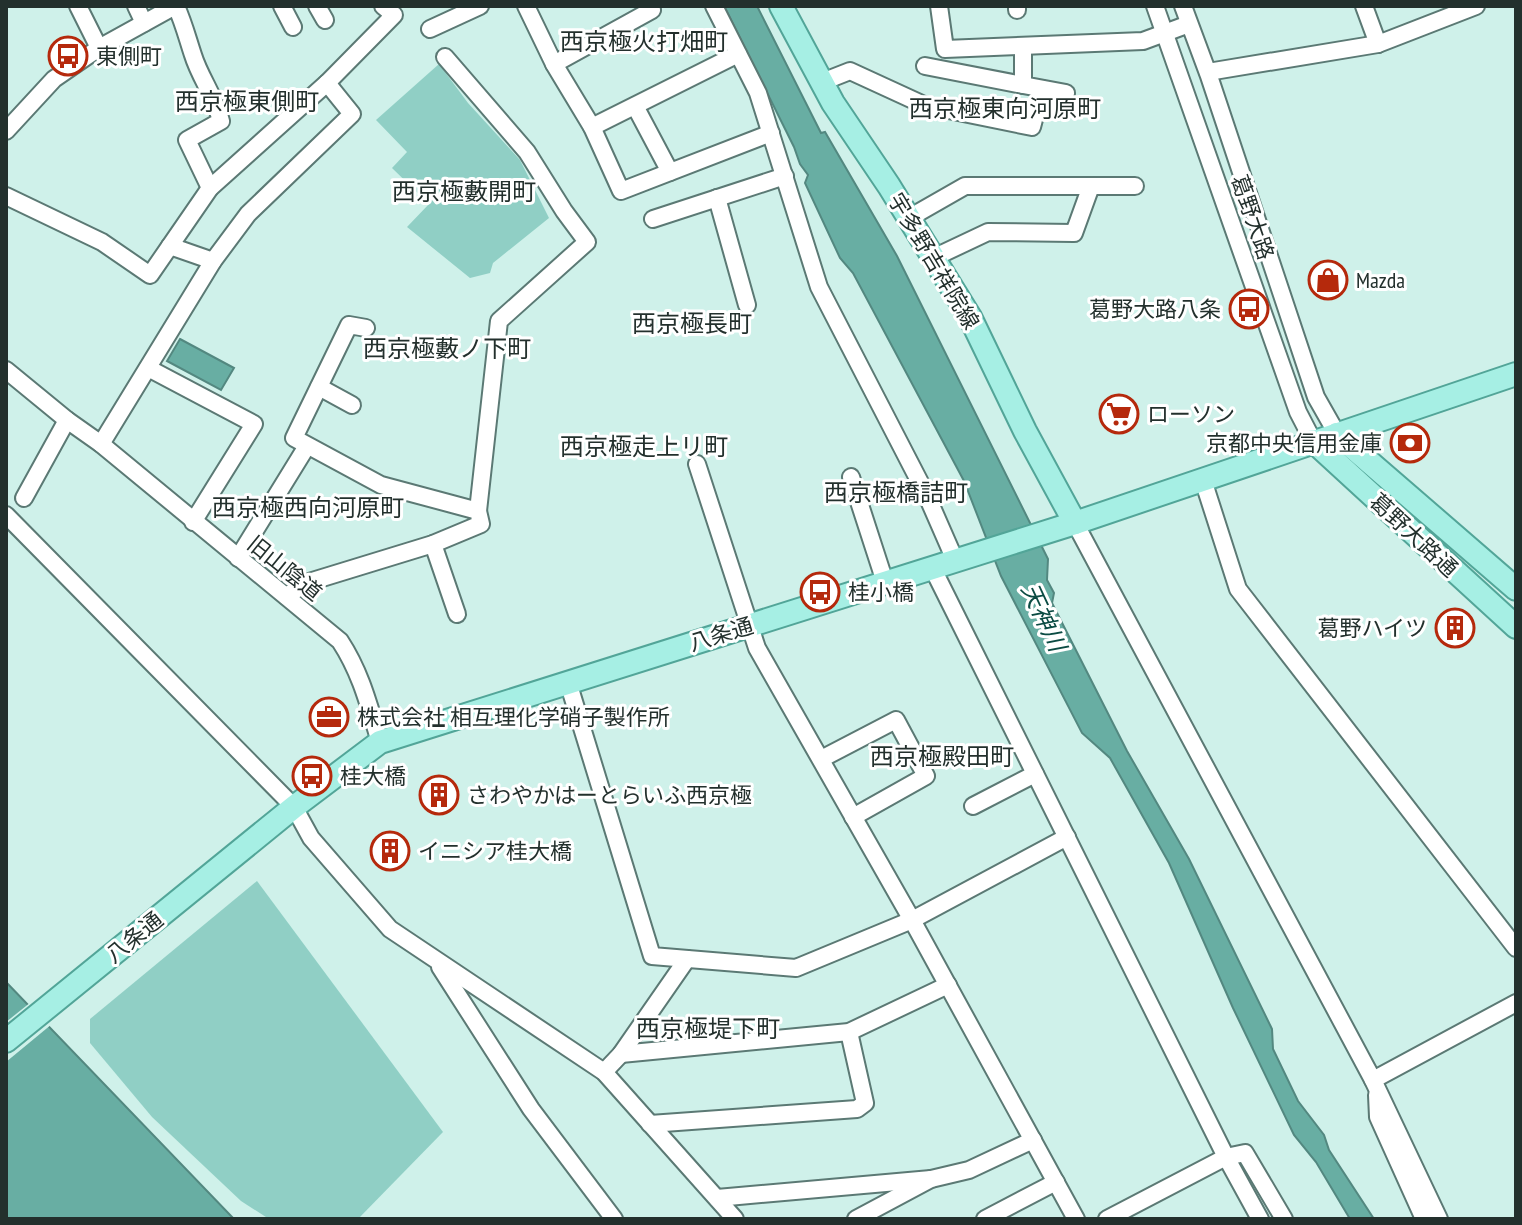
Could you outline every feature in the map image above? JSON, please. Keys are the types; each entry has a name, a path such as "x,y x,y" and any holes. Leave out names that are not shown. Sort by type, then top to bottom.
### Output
{"main road":[{"name":"宇多野吉祥院線","path":"781,6 822,82 970,317 1025,431 1064,526"},
{"name":"八条通","path":"6,1041 288,812 380,742 1064,526 1516,374"},
{"name":"葛野大路通","path":"1337,434 1516,589"},
{"name":"葛野大路通","path":"1313,441 1516,627"}],"street":[{"path":"78,6 99,48"},
{"path":"136,6 144,23"},
{"path":"8,121 54,79 99,48 176,6 188,31 193,57 217,102 221,121 187,140 210,188"},
{"path":"282,6 293,27"},
{"path":"6,196 102,242 150,275 210,188 327,83 394,15 383,6"},
{"path":"430,29 480,6"},
{"path":"526,6 554,64 592,127 621,191 771,133"},
{"path":"554,64 652,10 648,6"},
{"path":"714,6 758,93 819,287 961,558"},
{"path":"939,6 946,70"},
{"name":"葛野大路","path":"1155,6 1298,412 1313,441"},
{"name":"葛野大路","path":"1183,6 1208,72 1314,393 1337,434"},
{"path":"1364,6 1378,44"},
{"path":"1208,72 1378,44 1476,6"},
{"path":"945,49 1143,41 1189,24"},
{"path":"1023,46 1023,85"},
{"path":"592,127 738,54"},
{"path":"286,596 309,582 433,544 481,524 478,511 499,321 587,242 527,152 445,57"},
{"path":"925,66 1066,93"},
{"path":"822,82 850,71 924,105 1032,127 1042,89"},
{"path":"101,444 213,261 248,214 352,114 327,83"},
{"path":"635,106 670,172"},
{"path":"653,219 785,176"},
{"path":"909,218 965,186 1135,186"},
{"path":"933,258 988,232 1074,233 1091,186"},
{"path":"717,198 747,305"},
{"path":"170,246 213,261"},
{"path":"366,328 349,325 294,438 381,485 478,511"},
{"path":"148,368 254,424 193,522"},
{"name":"旧山陰道","path":"6,370 340,641 354,662 380,742"},
{"path":"319,387 352,405"},
{"path":"24,498 67,420"},
{"path":"238,558 307,446"},
{"path":"697,464 757,648 912,920 1076,1219"},
{"path":"851,477 885,582"},
{"path":"1203,480 1238,589 1516,948"},
{"path":"6,515 288,812 390,929 604,1072 735,1219"},
{"path":"1064,526 1375,1085 1439,1219"},
{"path":"433,544 457,614"},
{"path":"932,567 1226,1157 1260,1219"},
{"path":"568,682 652,956 796,968 912,920 1067,837"},
{"path":"821,759 896,720 926,776 853,817"},
{"path":"973,806 1035,774"},
{"path":"435,959 531,1109 614,1219"},
{"path":"604,1072 621,1054 687,959"},
{"path":"621,1054 849,1032 948,985"},
{"path":"1375,1085 1516,1003"},
{"path":"650,1124 857,1109 865,1103 849,1032"},
{"path":"1375,1085 1378,1117 1424,1219"},
{"path":"717,1198 931,1179 969,1170 1033,1140"},
{"path":"1107,1219 1226,1157 1245,1153 1284,1219"},
{"path":"856,1219 931,1179"},
{"path":"985,1219 1056,1182"}],"shaded area":[{"path":"439,64 468,103 520,160 549,218 493,263 490,273 470,278 407,227 429,204 392,168 407,152 376,120"},
{"path":"257,881 443,1132 358,1219 269,1219 241,1201 152,1117 90,1043 90,1019"}],"water":[{"name":"天神川","path":"724,6 757,6 821,133 825,132 897,256 1048,559 1047,580 1054,593 1052,603 1127,751 1189,859 1272,1029 1273,1049 1298,1101 1324,1135 1329,1150 1374,1219 1350,1219 1316,1162 1294,1135 1169,863 1110,758 1082,733 1001,576 964,481 853,273 840,258 805,183 808,175"},
{"path":"180,339 234,368 221,390 167,361"},
{"path":"6,982 234,1219 6,1219"}],"pier":[{"path":"31,1002 52,1024 6,1062 6,1022"}],"place":[{"name":"東側町","path":"68,56"},
{"name":"Mazda","path":"1328,280"},
{"name":"葛野大路八条","path":"1249,309"},
{"name":"ローソン","path":"1119,414"},
{"name":"京都中央信用金庫","path":"1410,443"},
{"name":"桂小橋","path":"820,592"},
{"name":"葛野ハイツ","path":"1455,628"},
{"name":"株式会社 相互理化学硝子製作所","path":"329,717"},
{"name":"桂大橋","path":"312,776"},
{"name":"さわやかはーとらいふ西京極","path":"439,795"},
{"name":"イニシア桂大橋","path":"390,851"}],"district":[{"name":"西京極火打畑町","path":"644,41"},
{"name":"西京極東側町","path":"247,101"},
{"name":"西京極東向河原町","path":"1005,108"},
{"name":"西京極藪開町","path":"464,191"},
{"name":"西京極長町","path":"692,323"},
{"name":"西京極藪ノ下町","path":"447,348"},
{"name":"西京極走上リ町","path":"644,446"},
{"name":"西京極橋詰町","path":"896,492"},
{"name":"西京極西向河原町","path":"308,507"},
{"name":"西京極殿田町","path":"942,756"},
{"name":"西京極堤下町","path":"708,1028"}]}
